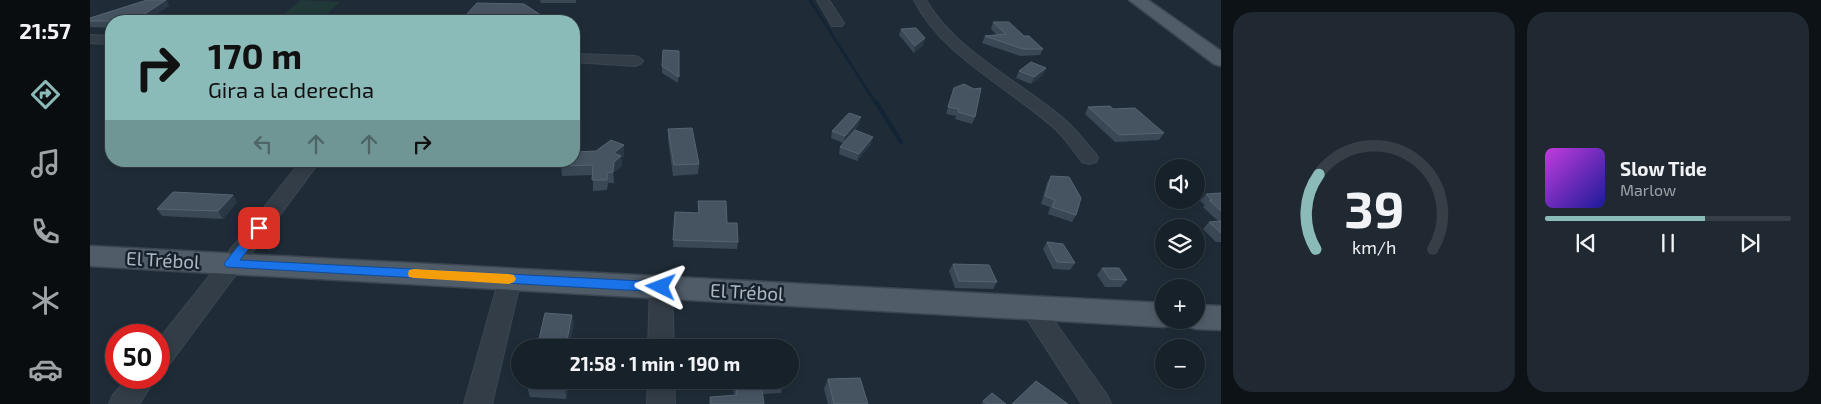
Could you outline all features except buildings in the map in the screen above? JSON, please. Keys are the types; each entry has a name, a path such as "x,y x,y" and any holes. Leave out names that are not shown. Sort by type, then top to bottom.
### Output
{"main road":[{"path":"1138,0 1221,60"},
{"name":"El Trébol","path":"90,256 1155,315"},
{"path":"1205,317 1221,318"}],"street":[{"path":"823,0 837,23"},
{"path":"920,0 928,15 968,55 1060,124 1089,158"},
{"path":"90,39 105,40"},
{"path":"580,58 635,61"},
{"path":"170,343 306,167"},
{"path":"478,404 510,279"},
{"path":"661,287 661,339"},
{"path":"1032,308 1096,404"},
{"path":"123,404 135,389"},
{"path":"661,389 662,404"}],"green space":[{"path":"301,0 340,2 326,15 282,15"}],"waterway":[{"path":"810,0 876,104"},
{"path":"876,102 901,142"}],"slow traffic":[{"path":"414,274 509,279"}],"route":[{"path":"259,228 230,264 661,287"}]}
